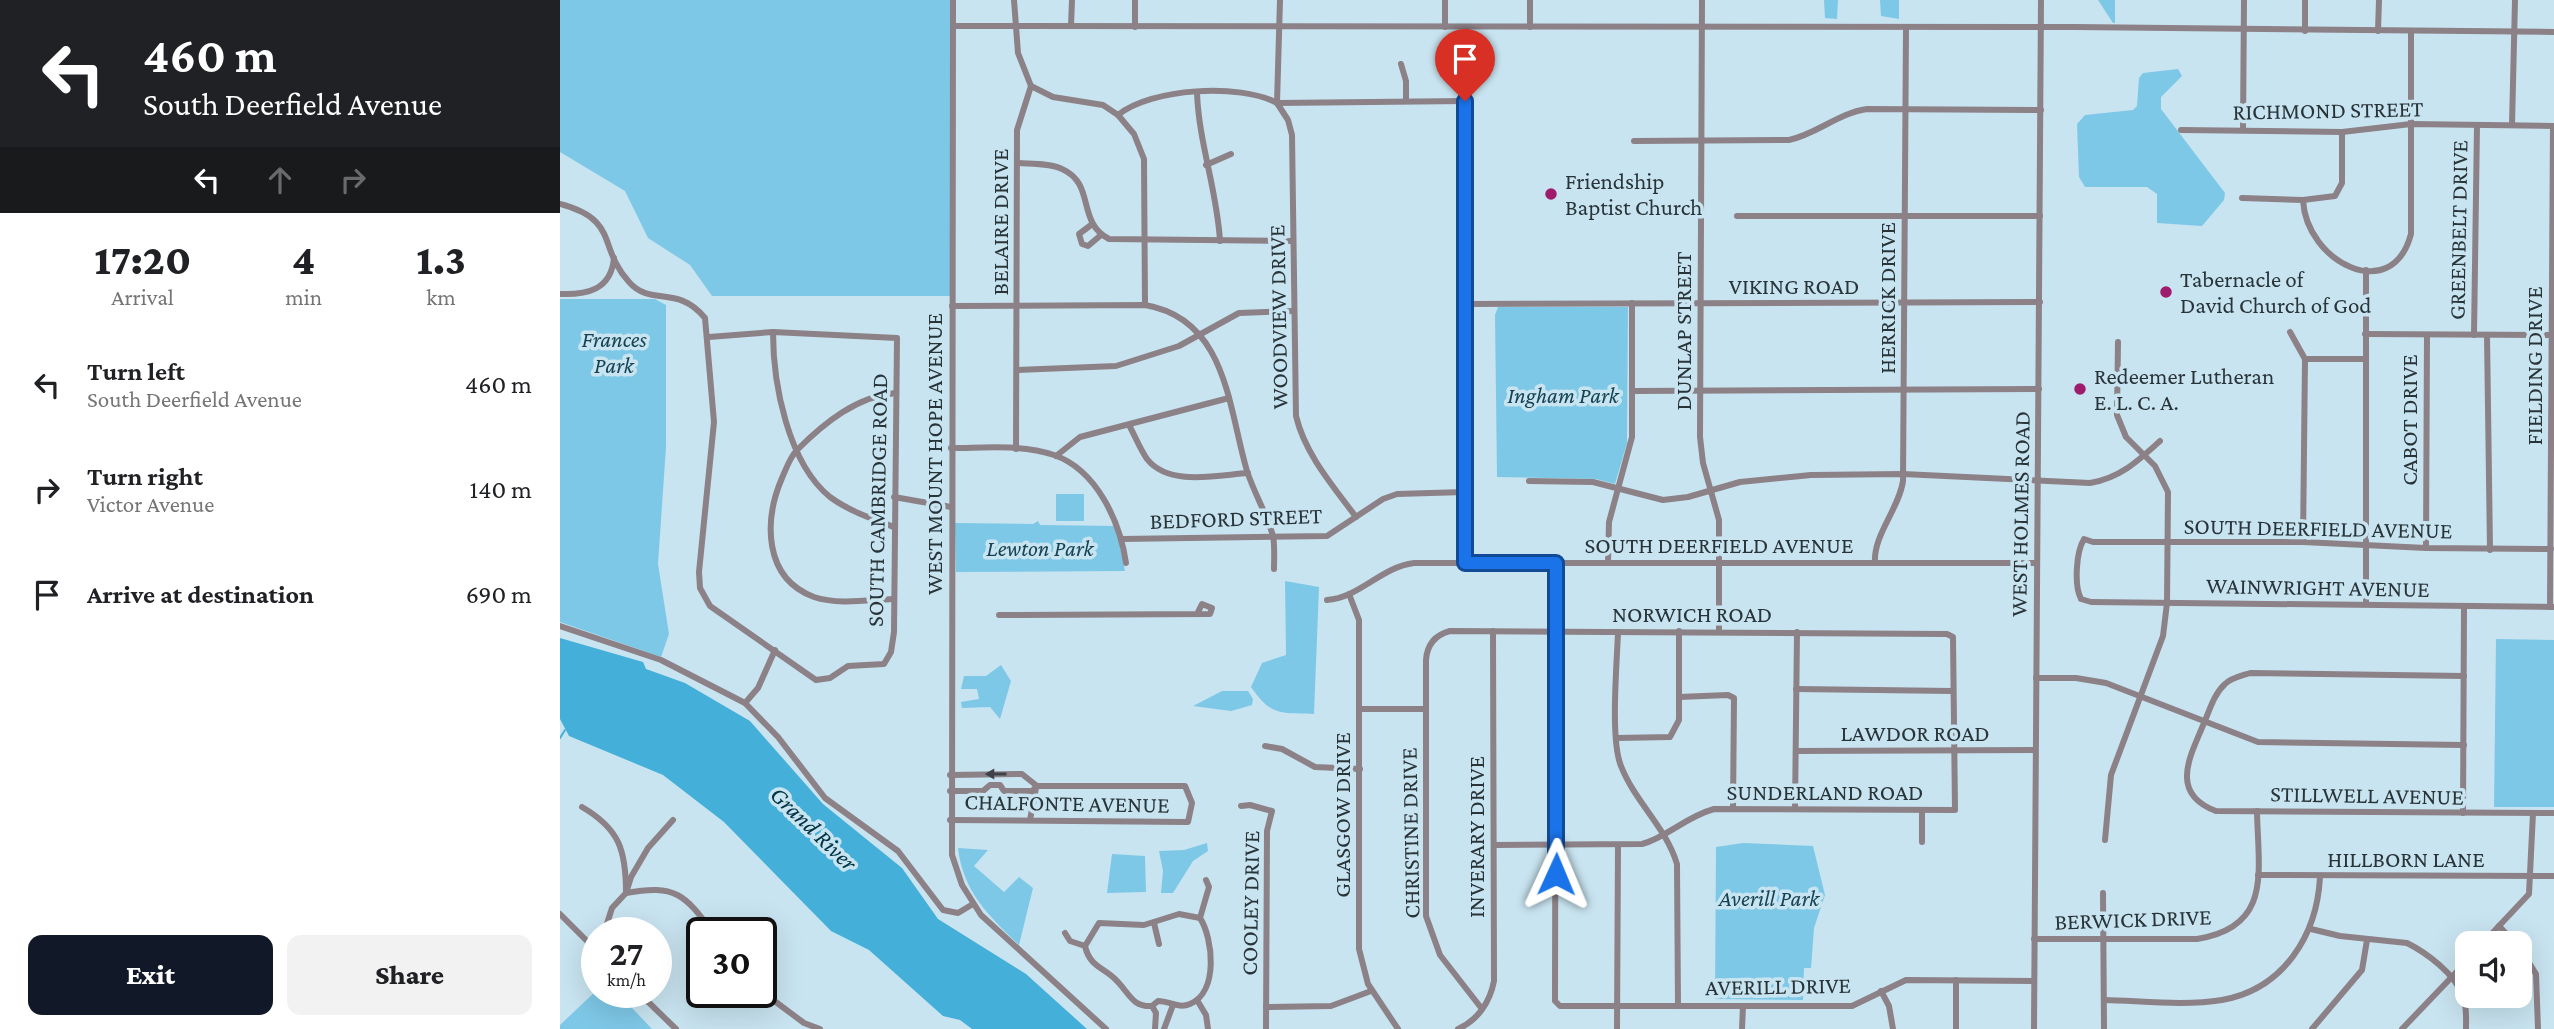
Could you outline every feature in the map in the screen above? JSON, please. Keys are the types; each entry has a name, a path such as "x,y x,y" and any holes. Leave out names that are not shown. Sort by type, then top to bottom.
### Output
{"street":[{"name":"WEST MOUNT HOPE AVENUE","path":"953,0 950,820 956,870 973,904"},
{"path":"1014,0 1018,53 1031,86 1053,97 1102,104 1118,115 1134,134 1144,159 1145,305"},
{"path":"1071,26 1072,0"},
{"path":"1135,0 1135,27"},
{"path":"1277,103 1280,0"},
{"path":"1445,0 1445,27"},
{"path":"1530,0 1530,27"},
{"name":"DUNLAP STREET","path":"1702,0 1701,450 1718,520 1719,631"},
{"name":"WEST HOLMES ROAD","path":"2034,1029 2041,0"},
{"path":"2243,130 2244,0"},
{"path":"2305,0 2305,32"},
{"path":"2378,32 2379,0"},
{"path":"2515,0 2512,125 2553,126"},
{"path":"953,26 2041,27 2305,32 2554,32"},
{"path":"1465,563 1466,27"},
{"name":"HERRICK DRIVE","path":"1875,563 1878,543 1902,494 1906,28"},
{"path":"2303,200 2307,226 2329,255 2345,267 2366,270 2393,264 2408,246 2411,234 2411,32"},
{"path":"1401,64 1406,81 1406,101"},
{"name":"BELAIRE DRIVE","path":"1016,449 1017,130 1031,86"},
{"path":"1118,115 1130,105 1151,99 1197,93 1253,93 1277,103 1465,101"},
{"path":"1197,93 1198,127 1206,165 1216,194 1220,241"},
{"name":"WOODVIEW DRIVE","path":"1277,103 1288,120 1292,135 1295,401 1298,423 1313,457 1356,517"},
{"path":"1634,141 1788,140 1857,111 2041,110"},
{"name":"RICHMOND STREET","path":"2181,130 2342,132 2411,124 2512,125"},
{"name":"GREENBELT DRIVE","path":"2474,335 2477,125"},
{"name":"FIELDING DRIVE","path":"2552,607 2553,126"},
{"path":"2242,198 2327,198 2340,189 2342,132"},
{"path":"1206,165 1231,154"},
{"path":"1018,163 1062,169 1074,178 1083,190 1091,225 1101,235 1120,242 1293,241"},
{"path":"560,204 583,211 595,219 623,274 638,290 649,295 680,298 692,304 705,318 709,337 714,422 699,572 700,588 710,606 722,617 775,650 758,688 746,703"},
{"path":"1737,216 2040,216"},
{"path":"1091,225 1079,234 1082,244 1088,246 1101,235"},
{"path":"560,294 584,294 598,289 607,280 614,256"},
{"path":"2365,604 2366,270"},
{"name":"VIKING ROAD","path":"1465,304 2040,302"},
{"path":"1608,563 1609,522 1632,437 1632,303"},
{"path":"952,306 1145,305 1180,316 1200,335 1218,364 1248,472 1273,538 1274,569"},
{"path":"1017,370 1116,366 1164,353 1239,313 1294,311"},
{"path":"709,337 773,332 776,370 795,451 804,469 828,495 856,512 894,527"},
{"name":"SOUTH CAMBRIDGE ROAD","path":"773,332 897,338 893,643 884,664 848,666 830,678 816,680 775,650"},
{"path":"2290,332 2305,359 2303,542"},
{"path":"2365,334 2551,335"},
{"name":"CABOT DRIVE","path":"2426,548 2427,335"},
{"name":"GREENBELT DRIVE","path":"2487,335 2490,550"},
{"path":"2105,840 2110,775 2163,636 2169,543 2168,492 2163,478 2126,437 2117,415 2118,342"},
{"path":"2305,359 2365,359"},
{"path":"1632,391 2039,389"},
{"path":"893,598 825,600 801,591 783,573 774,557 769,531 777,488 795,451 854,404 878,395 896,393"},
{"path":"1056,456 1080,437 1229,398"},
{"path":"1129,425 1147,458 1157,469 1182,476 1248,472"},
{"path":"1529,481 1593,482 1663,500 1740,482 1811,475 1903,474 2038,481 2103,481 2128,469 2160,441"},
{"path":"951,448 1016,449 1056,456 1099,492 1122,539 1126,563"},
{"name":"BEDFORD STREET","path":"1122,539 1327,536 1383,499 1397,494 1465,492"},
{"path":"894,497 951,507"},
{"name":"SOUTH DEERFIELD AVENUE","path":"2081,599 2078,591 2079,547 2084,539 2093,542 2303,542 2365,547 2551,549"},
{"name":"SOUTH DEERFIELD AVENUE","path":"1327,600 1349,594 1399,566 1465,563 2036,563"},
{"path":"1556,563 1556,846"},
{"name":"GLASGOW DRIVE","path":"1349,594 1359,620 1359,949 1371,991 1398,1029"},
{"name":"WAINWRIGHT AVENUE","path":"2081,599 2167,603 2552,607"},
{"path":"2463,813 2465,606"},
{"path":"999,615 1197,614"},
{"path":"560,626 661,660 746,703 778,737 825,798 904,857 939,907 958,913 973,904 1106,1029"},
{"name":"NORWICH ROAD","path":"1432,641 1450,631 1947,634 1953,637 1953,691"},
{"name":"INVERARY DRIVE","path":"1458,1029 1469,1023 1482,1009 1494,981 1493,631"},
{"path":"1617,738 1670,737 1679,720 1679,631"},
{"path":"1618,632 1617,738 1620,765 1663,833 1677,864 1678,1006"},
{"path":"1795,809 1797,632"},
{"name":"CHRISTINE DRIVE","path":"1432,641 1426,655 1426,921 1440,955 1482,1009"},
{"path":"2204,723 2221,688 2227,682 2250,673 2464,676"},
{"path":"2036,678 2087,679 2140,696 2258,742 2464,745"},
{"path":"1796,689 1953,691 1954,750"},
{"path":"1679,697 1728,695 1734,698 1733,809"},
{"path":"1360,709 1426,709"},
{"name":"STILLWELL AVENUE","path":"2204,723 2185,770 2188,788 2199,801 2216,811 2554,813"},
{"path":"1265,746 1282,749 1315,767 1360,768"},
{"name":"SUNDERLAND ROAD","path":"1494,845 1618,846 1651,842 1698,814 1733,809 1955,810 1954,750"},
{"name":"LAWDOR ROAD","path":"1796,751 2035,750"},
{"path":"950,775 1022,774 1037,786"},
{"path":"950,791 983,791 990,785 999,785 1004,791 1027,791 1037,786"},
{"path":"1030,821 1037,786"},
{"name":"CHALFONTE AVENUE","path":"950,820 1188,822 1192,803 1185,786 1037,786"},
{"name":"COOLEY DRIVE","path":"1241,806 1250,804 1272,811 1267,831 1266,1029"},
{"path":"582,807 608,827 621,845 626,893"},
{"path":"1922,810 1922,842"},
{"name":"BERWICK DRIVE","path":"2034,939 2197,939 2222,934 2240,922 2250,909 2256,894 2257,811"},
{"path":"2494,931 2525,901 2532,876 2532,813"},
{"path":"609,917 612,908 626,893 631,877 648,848 673,820"},
{"name":"AVERILL DRIVE","path":"1556,846 1555,1002 1560,1006 1852,1006 1906,980 2034,981"},
{"path":"1617,1029 1618,846"},
{"name":"HILLBORN LANE","path":"2258,875 2554,876"},
{"path":"2105,1000 2190,1002 2242,995 2278,974 2311,929 2320,877"},
{"path":"1085,946 1090,960 1118,981 1129,998 1144,1006 1153,1006 1158,1001 1179,1006 1197,1000 1209,978 1209,934 1200,918 1209,887 1206,880"},
{"path":"626,893 653,888 674,892 695,907 702,917"},
{"path":"2103,892 2104,1029"},
{"path":"560,914 581,934"},
{"path":"1085,946 1099,923 1154,923 1179,914 1200,918"},
{"path":"1154,923 1159,944"},
{"path":"2499,926 2504,931"},
{"path":"2311,929 2367,940 2407,943 2431,958 2463,995 2466,1029"},
{"path":"1065,933 1070,941 1085,946"},
{"path":"2312,1029 2362,970 2367,940"},
{"path":"2532,968 2536,974 2538,1029"},
{"path":"2402,1029 2455,974"},
{"path":"1955,980 1956,1029"},
{"path":"1266,1007 1331,1006 1371,991"},
{"path":"1881,991 1889,1006 1893,1029"},
{"path":"1197,1000 1206,1015 1208,1029"},
{"path":"777,1003 804,1023 820,1029"},
{"path":"1164,1029 1173,1005"},
{"path":"1153,1006 1156,1013 1154,1029"},
{"path":"1742,1029 1743,1006"},
{"path":"654,1008 676,1029"}],"green space":[{"path":"560,0 953,0 952,296 712,296 690,265 648,238 625,191 560,152"},
{"path":"1824,0 1838,0 1837,19 1825,18"},
{"path":"1880,0 1899,0 1899,19 1881,16"},
{"path":"2098,0 2115,0 2115,23 2113,23"},
{"path":"2178,69 2182,76 2161,97 2161,109 2225,193 2224,200 2202,226 2157,223 2157,194 2147,187 2085,187 2079,177 2077,124 2085,115 2133,110 2137,106 2139,78 2143,73"},
{"name":"Frances Park","path":"560,299 655,299 666,305 666,447 658,564 669,634 661,657 560,622"},
{"name":"Ingham Park","path":"1498,307 1628,307 1627,443 1615,484 1596,479 1497,477 1495,315"},
{"path":"1056,494 1084,494 1084,521 1056,521"},
{"name":"Lewton Park","path":"1038,521 1040,525 1116,526 1125,571 956,572 955,523 1033,524"},
{"path":"1285,581 1319,587 1314,714 1277,711 1264,703 1251,687 1262,663 1286,655"},
{"path":"2496,639 2554,640 2554,807 2494,807"},
{"path":"1001,665 1011,681 1000,719 990,707 962,708 961,702 979,699 977,689 961,689 964,676 986,676"},
{"path":"1222,691 1248,691 1253,699 1252,705 1231,711 1193,706"},
{"path":"1207,843 1208,851 1193,861 1173,893 1161,893 1163,871 1159,851 1184,850"},
{"name":"Averill Park","path":"1743,843 1813,846 1825,895 1814,928 1811,968 1804,968 1803,1000 1715,999 1716,847"},
{"path":"958,848 988,850 974,866 1004,892 1019,877 1033,888 1019,945 979,902 965,878"},
{"path":"1112,854 1145,856 1146,892 1107,893"},
{"path":"581,1005 581,1008 632,1008 652,1029 560,1029 560,1025"}],"water":[{"name":"Grand River","path":"560,638 643,662 646,669 685,683 750,721 823,804 902,868 938,919 1026,974 1087,1029 972,1029 960,1020 943,1016 869,950 831,931 724,822 663,775 569,736 560,719"}],"waterway":[{"path":"560,738 565,730"}],"place":[{"name":"Friendship Baptist Church","path":"1551,194"},
{"name":"Tabernacle of David Church of God","path":"2166,292"},
{"name":"Redeemer Lutheran E. L. C. A.","path":"2080,389"}],"route":[{"path":"1465,101 1465,563 1556,563 1556,874"}]}
